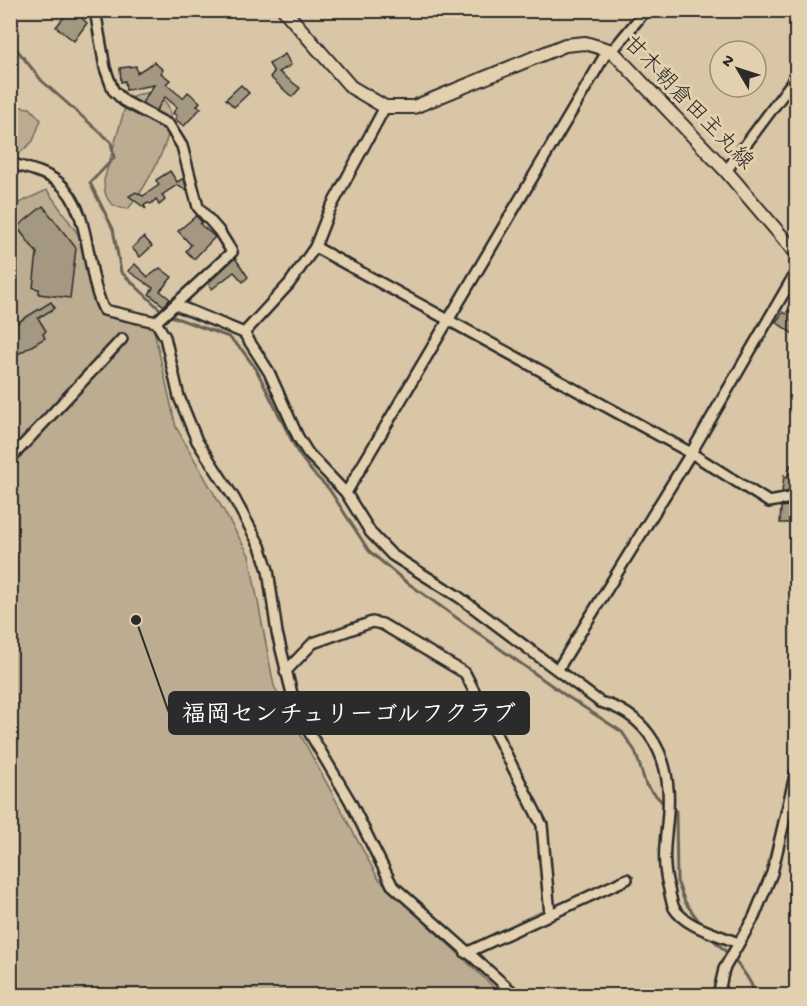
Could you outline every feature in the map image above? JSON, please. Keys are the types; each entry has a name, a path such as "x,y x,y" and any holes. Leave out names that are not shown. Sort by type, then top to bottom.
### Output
{"main road":[{"path":"284,10 351,87 385,107"},
{"name":"甘木朝倉田主丸線","path":"385,107 414,106 565,45 585,43 610,50 726,171 796,253"}],"street":[{"path":"95,10 105,68 113,90 124,101 169,125 182,146 198,207 219,231 232,252 156,322"},
{"path":"346,493 610,50 646,10"},
{"path":"726,171 796,77"},
{"path":"244,333 289,284 315,247 329,212 385,107"},
{"path":"10,163 47,175 68,191 84,227 97,296 104,310 156,322 165,337 180,397 197,441 234,498 260,546 274,604 285,672 296,710 350,801 392,885 517,996"},
{"path":"315,247 691,453 769,502 796,497"},
{"path":"558,669 691,453 796,272"},
{"path":"176,305 244,333 269,372 308,453 346,493 371,534 392,555 459,597 600,702 620,707 644,726 653,739 665,769 668,791 663,866 675,908 684,918 738,943"},
{"path":"10,459 122,339"},
{"path":"285,672 313,643 372,622 382,624 465,673 542,825 550,915"},
{"path":"718,996 724,969 754,917 772,873 796,771"},
{"path":"466,953 627,879"}],"shaded area":[{"path":"152,92 164,100 169,108 169,132 158,161 128,209 116,207 107,197 104,180 126,104 135,95"},
{"path":"11,106 30,108 41,120 33,141 12,160"},
{"path":"47,190 78,234 98,307 153,326 176,427 249,555 274,686 378,878 502,995 11,995 10,207"}],"building":[{"path":"70,10 75,11 87,23 74,41 56,27"},
{"path":"285,54 291,65 279,72 300,88 292,97 270,77 274,72 269,64"},
{"path":"154,62 163,70 161,73 170,80 166,84 183,98 188,92 200,102 197,106 201,108 184,126 175,119 177,116 173,113 177,107 165,97 156,111 142,103 154,85 126,90 125,81 121,82 120,68 136,66 137,73"},
{"path":"241,85 249,93 234,107 226,99"},
{"path":"170,171 177,182 184,178 187,191 177,185 162,195 165,200 159,205 156,199 151,204 144,205 146,209 129,196 136,192 143,196 159,185 156,180"},
{"path":"43,206 76,248 70,298 39,294 39,289 33,288 37,253 17,227"},
{"path":"196,216 202,222 200,224 215,237 194,259 186,251 191,245 178,231"},
{"path":"144,237 152,246 140,257 132,248"},
{"path":"235,258 248,277 243,282 234,272 212,289 208,283"},
{"path":"135,264 148,277 160,268 172,277 160,291 170,299 164,306 149,294 153,288 128,271"},
{"path":"51,302 55,308 38,318 46,331 43,334 45,338 10,359 10,327"},
{"path":"788,310 796,315 796,336 776,322 783,312 786,314"},
{"path":"790,465 796,466 796,487 791,485 788,492 782,492 784,475 787,478"},
{"path":"794,505 793,523 780,523 781,507"}],"waterway":[{"path":"10,41 42,81 111,142 114,158 90,183 113,229 121,272 165,314 229,337 242,350 256,369 298,453 329,489 369,551 405,581 565,695 622,732 635,751 646,785 663,803 676,811 677,881 685,902 703,927"},
{"path":"708,935 743,970 755,996"}],"place":[{"name":"福岡センチュリーゴルフクラブ","path":"136,620"}]}
